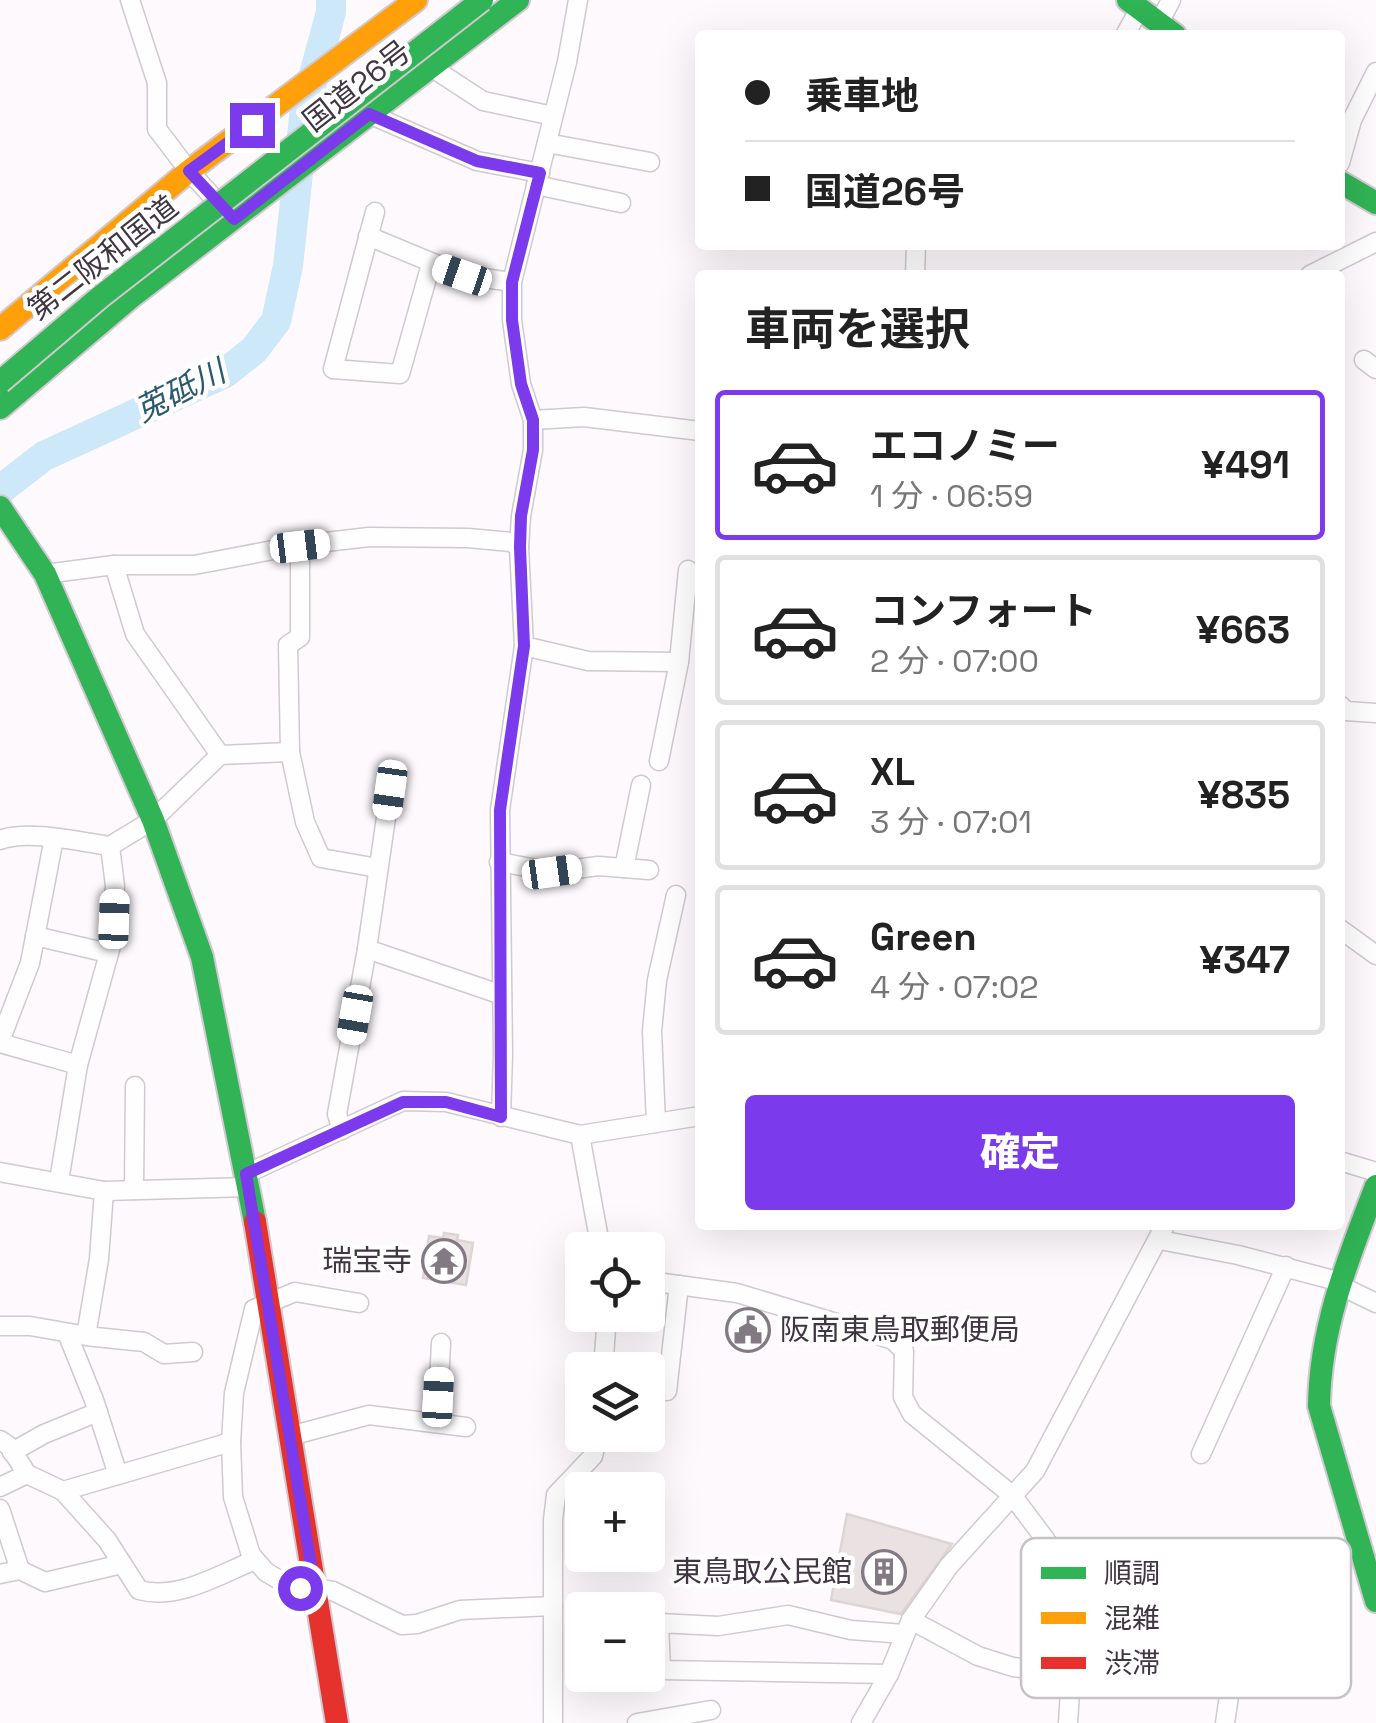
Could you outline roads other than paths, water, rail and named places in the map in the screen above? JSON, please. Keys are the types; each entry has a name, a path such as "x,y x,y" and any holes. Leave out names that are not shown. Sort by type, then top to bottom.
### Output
{"main road":[{"name":"国道26号","path":"0,329 189,171 416,0"},
{"name":"第二阪和国道","path":"0,382 100,297 482,0"},
{"name":"国道26号","path":"0,408 130,298 518,0"},
{"path":"1134,4 1169,19"},
{"path":"1345,185 1376,202"},
{"path":"4,513 46,574 153,820 202,957 248,1180 337,1723"},
{"path":"1376,1186 1325,1325 1319,1354 1319,1406 1368,1541 1376,1600"}],"street":[{"path":"130,0 157,83 158,129 189,171 234,219"},
{"path":"501,1117 500,810 524,646 521,516 533,450 533,420 521,384 512,320 512,282 554,116 578,0"},
{"path":"1126,30 1134,4"},
{"path":"430,67 482,102 554,116"},
{"path":"1345,145 1352,120 1376,72"},
{"path":"369,114 477,161 621,203"},
{"path":"547,142 650,162"},
{"path":"375,212 333,370 400,374 430,264"},
{"path":"368,236 462,275 512,282"},
{"path":"1320,270 1376,242"},
{"path":"533,420 584,417 695,429"},
{"path":"46,574 114,565 194,564 369,537 468,538 511,542 520,547"},
{"path":"300,546 300,637 288,645 290,752 306,822 321,858 378,868"},
{"path":"114,565 134,634 220,755"},
{"path":"659,761 678,662 688,570"},
{"path":"524,646 588,660 678,662"},
{"path":"1345,710 1376,714"},
{"path":"0,840 54,838 110,846 153,820 220,755 290,752"},
{"path":"624,868 641,785"},
{"path":"342,1130 337,1114 390,790"},
{"path":"54,838 30,963 0,1041 78,1066"},
{"path":"59,1182 78,1066 108,953 116,886 110,846"},
{"path":"499,862 552,872 598,866 649,870"},
{"path":"656,1123 652,1031 657,980 676,895"},
{"path":"1345,933 1376,955"},
{"path":"35,936 108,953"},
{"path":"367,949 502,996"},
{"path":"134,1190 135,1086"},
{"path":"0,1172 104,1191 248,1180 403,1102 446,1102 580,1136 695,1117"},
{"path":"580,1136 597,1232"},
{"path":"1345,1162 1376,1172"},
{"path":"86,1336 100,1259 104,1191"},
{"path":"861,1723 889,1674 908,1627 949,1566 1035,1471 1162,1233 1286,1266 1340,1284 1376,1303"},
{"path":"1201,1454 1286,1266"},
{"path":"665,1283 737,1293 894,1340 904,1351 903,1397 912,1414 1012,1496 1044,1538"},
{"path":"666,1391 680,1285"},
{"path":"359,1304 295,1292 254,1309 234,1392 231,1442 233,1497 242,1533 255,1560 286,1584 334,1591 402,1625 460,1610 553,1606"},
{"path":"0,1326 30,1326 144,1342 164,1354 193,1352"},
{"path":"67,1333 118,1475"},
{"path":"437,1424 441,1344"},
{"path":"98,1412 5,1447 27,1474 63,1491 108,1540 139,1590 152,1594 174,1592 255,1560"},
{"path":"290,1436 369,1414 466,1427"},
{"path":"63,1491 231,1442"},
{"path":"552,1723 556,1494 594,1452"},
{"path":"0,1487 27,1474"},
{"path":"0,1509 20,1570"},
{"path":"0,1574 20,1570 44,1582 122,1564"},
{"path":"889,1674 661,1670 659,1623 718,1626 788,1614 851,1630 908,1627 978,1656 1021,1667"},
{"path":"1068,1723 1070,1698"},
{"path":"1225,1723 1229,1698"},
{"path":"637,1723 711,1710"}],"waterway":[{"name":"莵砥川","path":"0,490 44,456 225,373 254,350 276,321 288,266 305,108 331,0"}],"place":[{"name":"瑞宝寺","path":"444,1261"},
{"name":"阪南東鳥取郵便局","path":"748,1330"},
{"name":"東鳥取公民館","path":"884,1572"}]}
